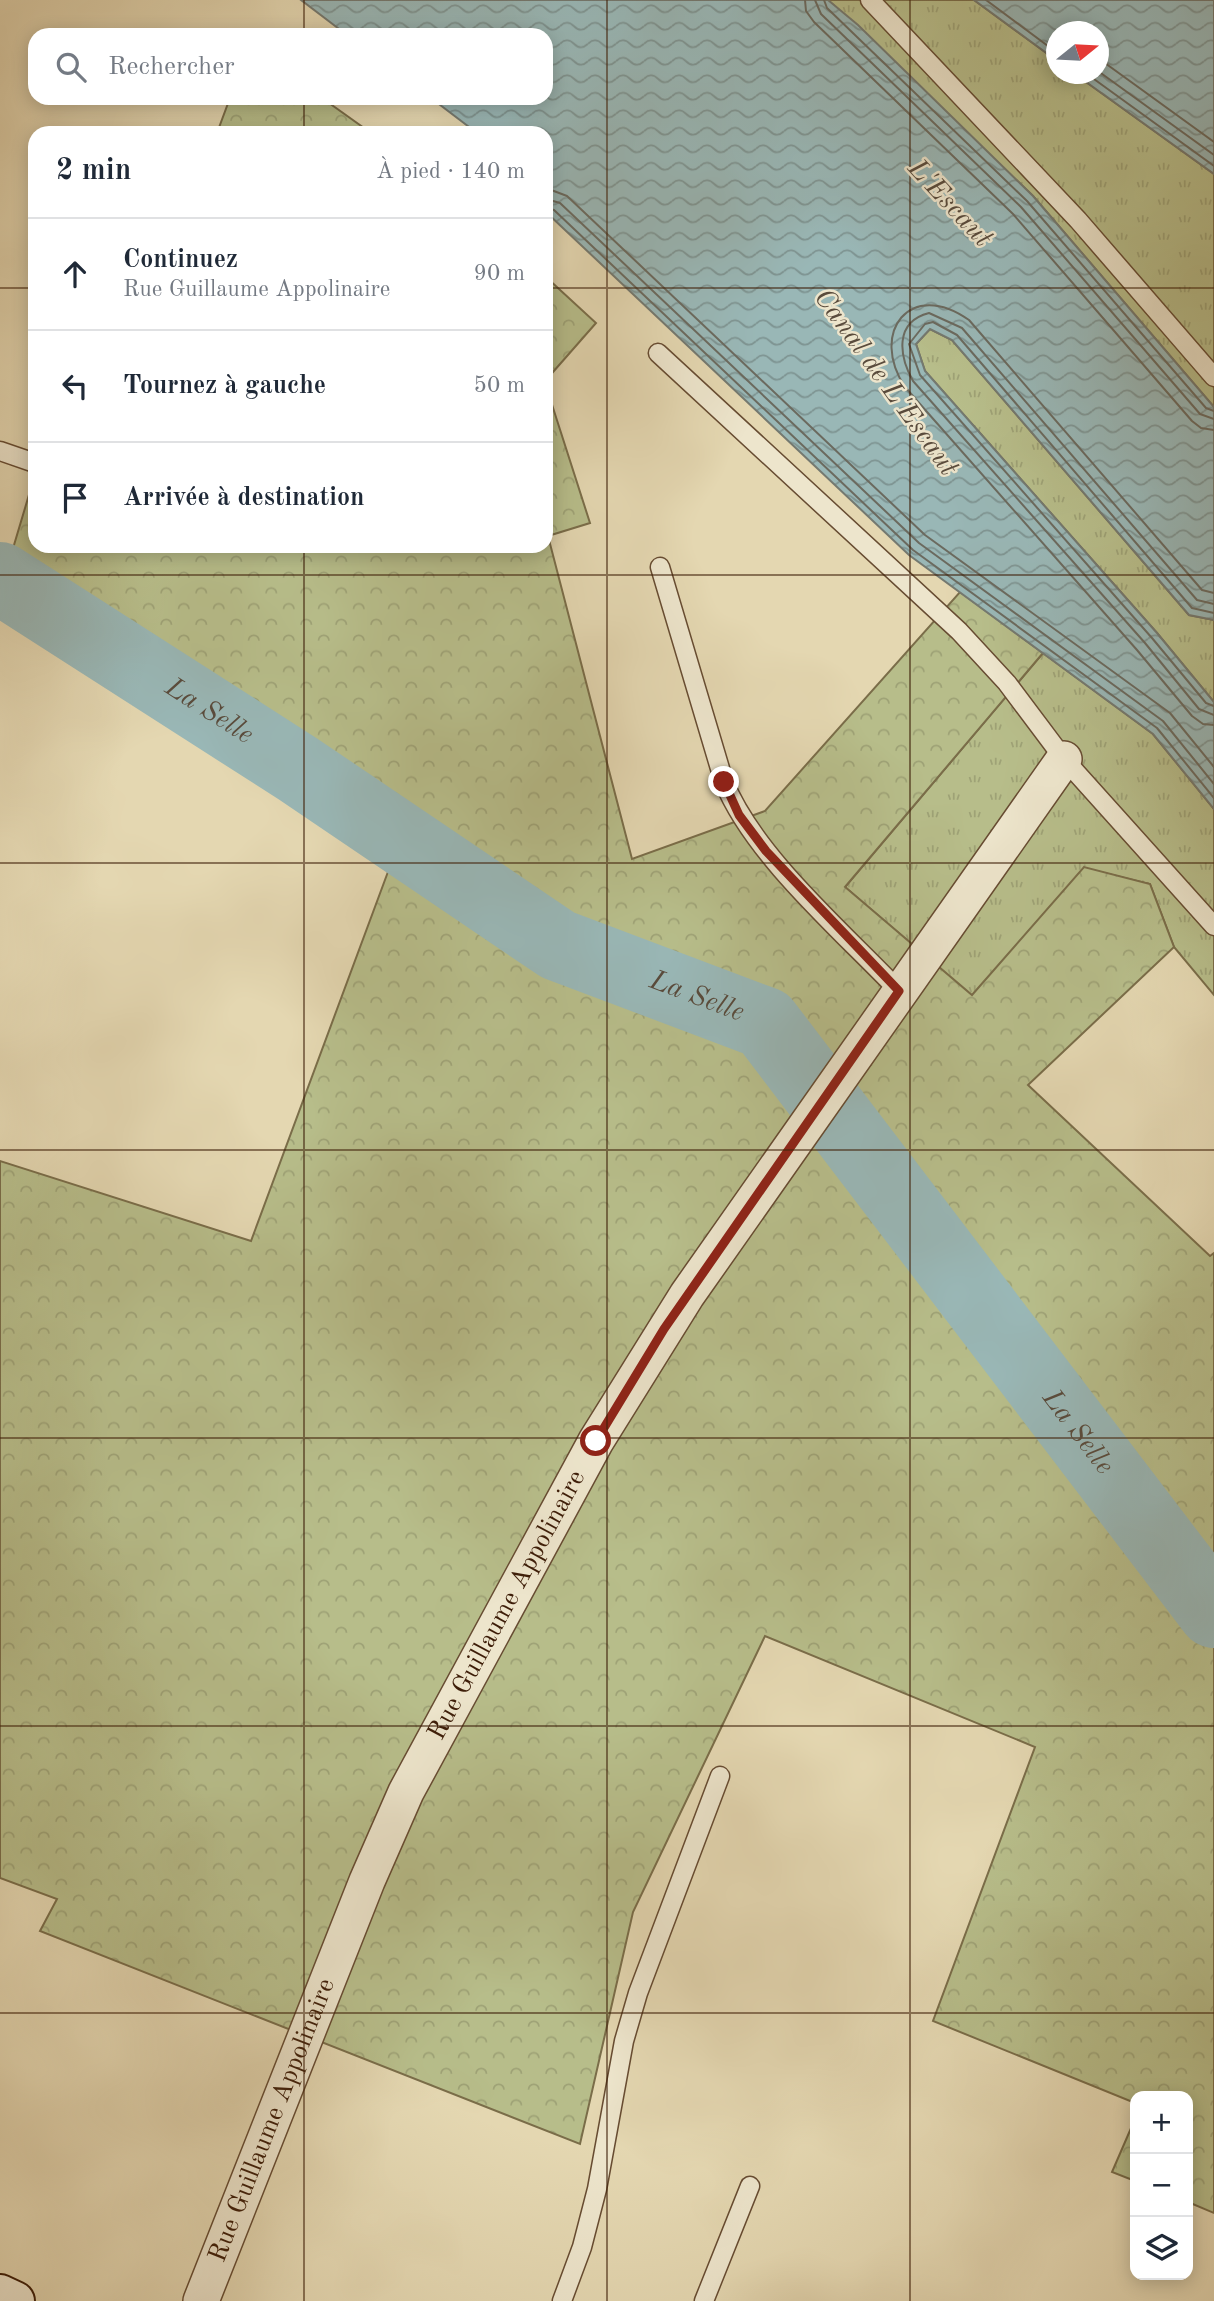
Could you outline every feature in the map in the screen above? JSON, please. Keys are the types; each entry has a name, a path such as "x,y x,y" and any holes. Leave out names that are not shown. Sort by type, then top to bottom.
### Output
{"street":[{"name":"Rue Guillaume Appolinaire","path":"201,2301 367,1881 407,1792 620,1400 680,1306 1064,759"},
{"path":"0,2294 15,2301"}],"lane":[{"path":"870,0 1078,220 1214,377"},
{"path":"658,353 959,631 1007,683 1064,759 1214,926"},
{"path":"0,451 28,461"},
{"path":"660,567 724,782 739,815 766,851 899,991"},
{"path":"562,2301 582,2247 597,2189 624,2041 638,1993 720,1776"},
{"path":"704,2301 750,2186"}],"green space":[{"path":"828,0 974,0 1046,53 1046,84 1089,84 1214,174 1214,407 1033,196"},
{"path":"227,105 332,105 361,126 220,126"},
{"path":"553,283 596,323 553,372"},
{"path":"930,329 952,340 1189,615 1214,620 1214,702 1157,633 925,371 916,344"},
{"path":"553,408 590,523 553,534"},
{"path":"28,498 28,553 552,553 632,859 765,811 960,592 1043,653 845,887 972,995 1084,867 1150,884 1174,947 1028,1085 1210,1256 1214,1253 1214,2213 1193,2204 1193,2091 1130,2091 1130,2101 933,2021 1035,1747 765,1636 633,1912 580,2144 40,1931 57,1899 0,1878 0,1161 251,1241 392,861 0,612 0,592"},
{"path":"1043,653 1153,734 1214,809 1214,995 1174,947 1150,884 1084,868 972,996 845,887"},
{"path":"1130,2131 1130,2179 1112,2172"}],"water":[{"path":"301,0 828,0 858,25 1033,196 1214,407 1214,620 1189,615 952,340 930,329 916,344 925,371 1157,633 1214,702 1214,809 1153,734 909,555 553,219 553,126 468,126 440,105 553,105 553,28 338,28"},
{"path":"974,0 1214,0 1214,174 1089,84 1109,84 1109,21 1046,21 1046,53"}],"waterway":[{"name":"La Selle","path":"0,578 298,769 558,945 765,1023 1214,1612"}],"route":[{"path":"596,1441 664,1329 899,991 766,851 739,815 724,782"}],"water label":[{"name":"L'Escaut","path":"949,204"},
{"name":"Canal de L'Escaut","path":"885,383"}]}
